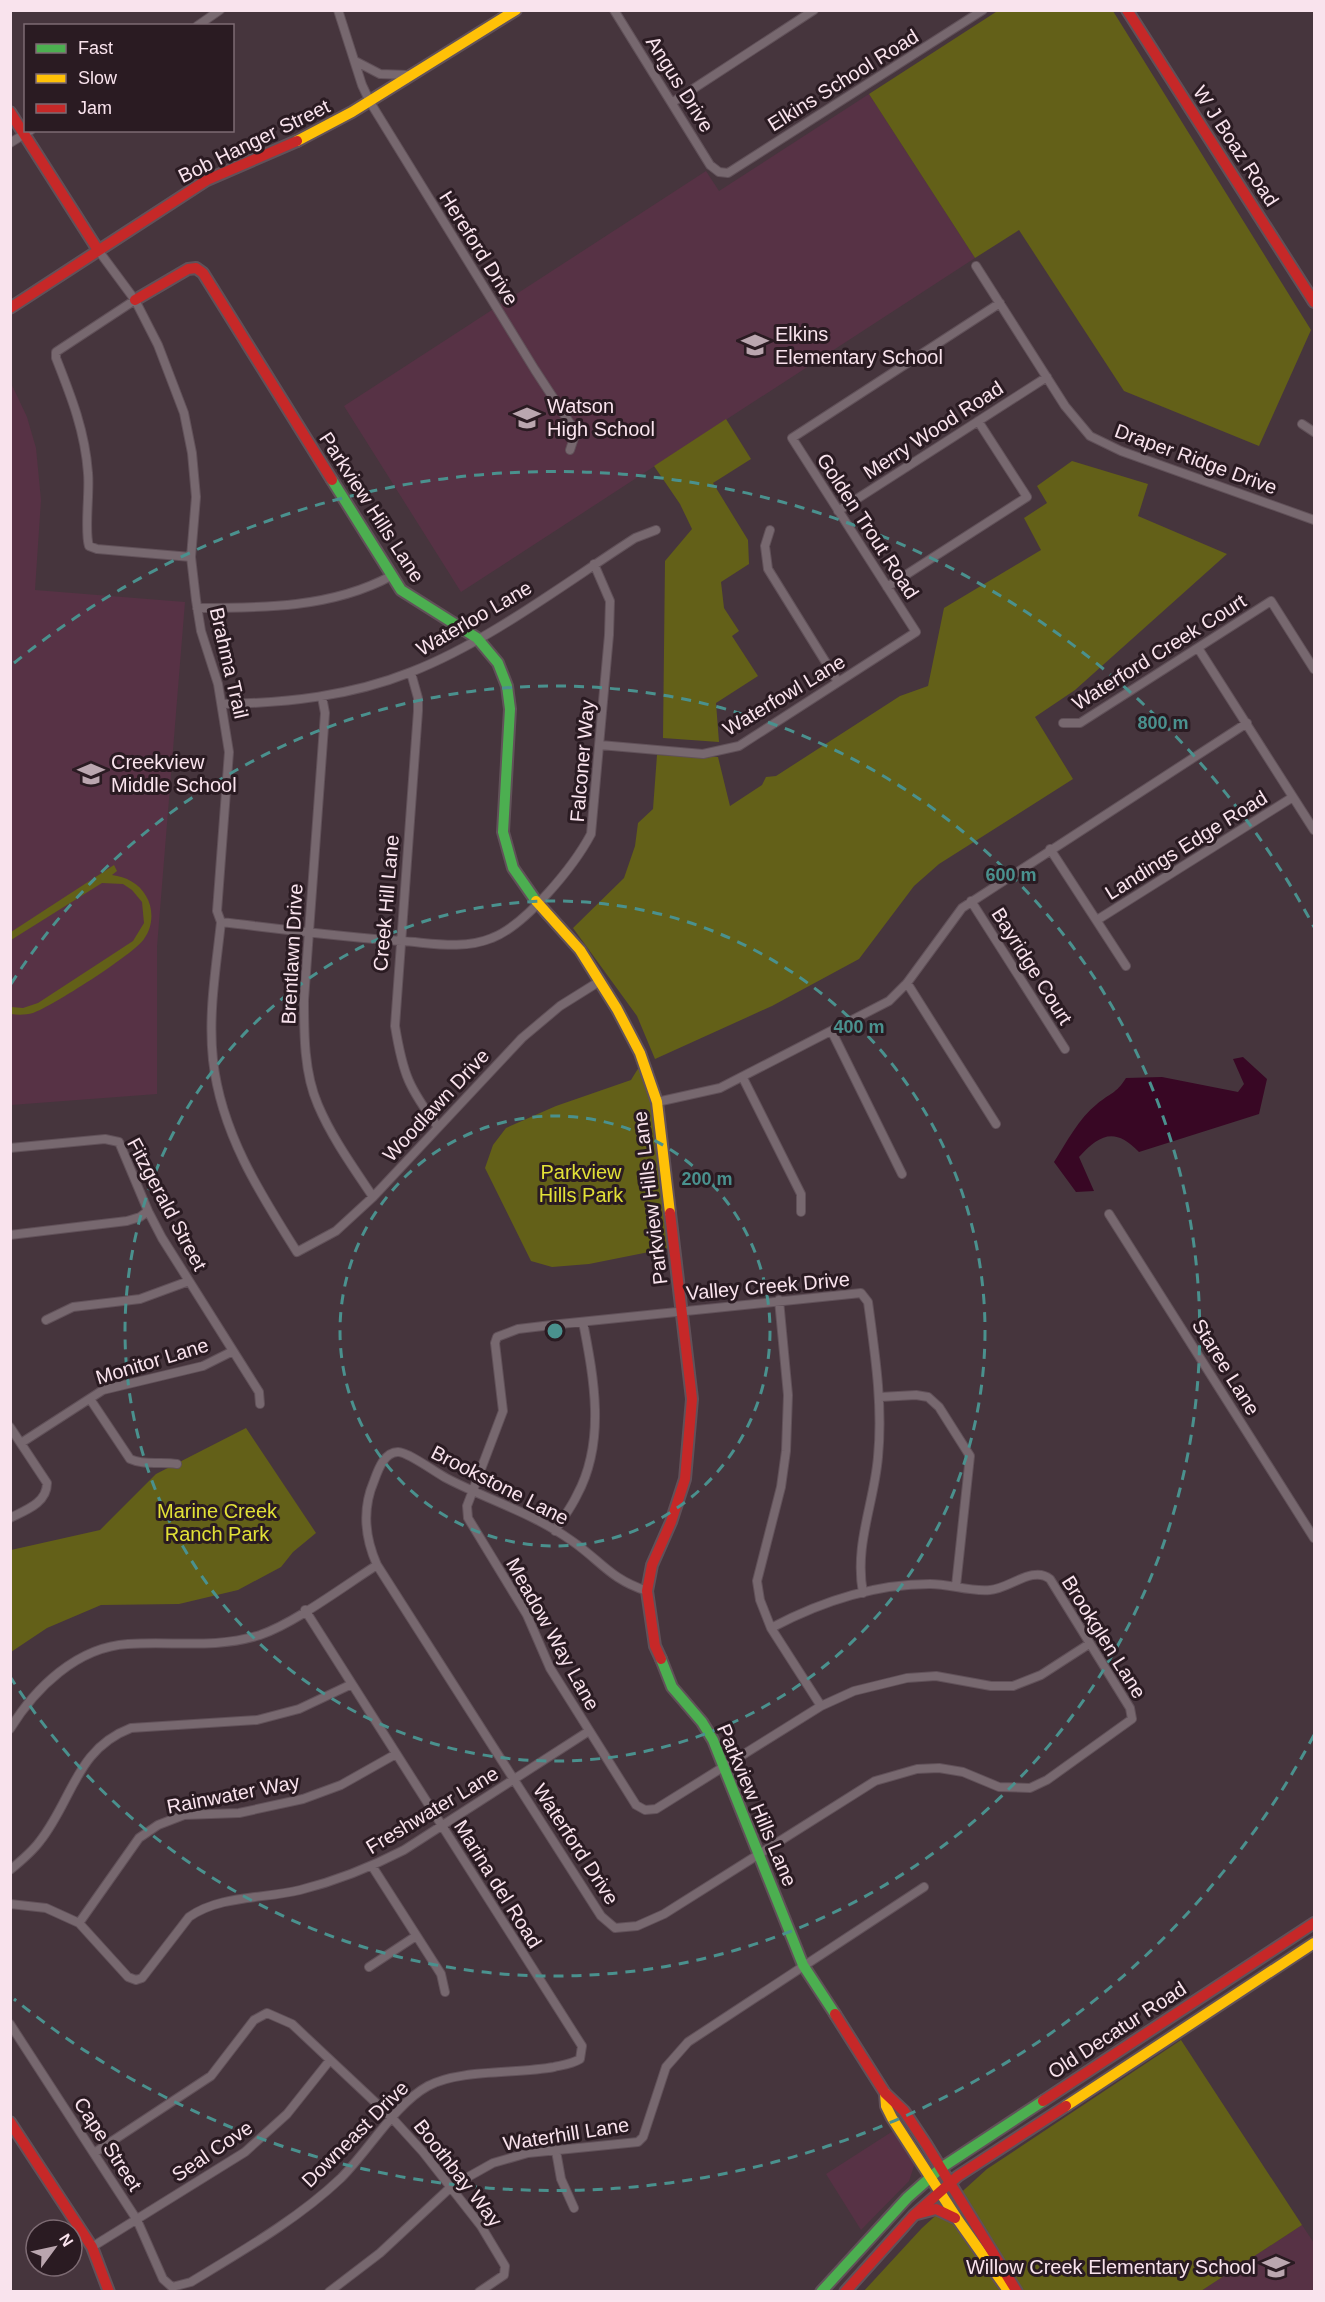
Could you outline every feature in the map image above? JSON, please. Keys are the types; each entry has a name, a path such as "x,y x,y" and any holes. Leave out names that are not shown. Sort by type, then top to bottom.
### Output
{"street":[{"path":"200,24 220,10"},
{"name":"Hereford Drive","path":"338,10 370,102 534,370 571,425 574,438 570,450"},
{"name":"Bob Hanger Street","path":"10,308 207,180 295,142 370,102 516,10"},
{"name":"Angus Drive","path":"614,10 704,155 719,172"},
{"path":"673,102 814,10"},
{"name":"Elkins School Road","path":"719,172 728,173 982,10"},
{"name":"W J Boaz Road","path":"1127,10 1314,302"},
{"path":"355,61 380,74 416,75"},
{"name":"Brahma Trail","path":"10,112 24,128"},
{"path":"10,143 28,132"},
{"name":"Brahma Trail","path":"28,132 98,250 130,297 135,300 172,375 184,413 196,497 191,557 197,608 222,704 229,752 217,911 221,922 212,1013 213,1060 220,1096 235,1144 254,1183 297,1252"},
{"name":"Draper Ridge Drive","path":"976,266 1077,422 1090,436 1104,444 1314,520"},
{"name":"Parkview Hills Lane","path":"191,557 96,549 89,546 87,538 90,498 84,441 80,419 56,358 56,352 135,300 188,269 196,268 203,273 391,576 414,602 458,623 480,638 490,651 506,681 511,711 502,824 508,855 517,879 536,903 569,935 628,1025 647,1065 657,1102 692,1399 689,1455 678,1502 652,1565 647,1591 649,1622 663,1668 672,1687 702,1722 725,1766 802,1965 885,2093 904,2111 1017,2292"},
{"name":"Golden Trout Road","path":"916,632 792,438 1000,303"},
{"name":"Merry Wood Road","path":"838,511 1047,377"},
{"path":"887,587 1027,496 978,421"},
{"path":"1302,424 1314,432"},
{"name":"Waterloo Lane","path":"222,704 322,697 368,687 411,673 480,638 635,538 656,530"},
{"path":"770,530 765,546 768,569 838,682"},
{"name":"Falconer Way","path":"221,922 310,933 473,945 506,931 536,903 574,861 591,834 610,601 594,564"},
{"path":"197,608 295,604 358,591 391,576"},
{"name":"Waterford Creek Court","path":"1063,723 1080,723 1271,601 1314,669"},
{"name":"Waterfowl Lane","path":"600,745 703,754 739,746 916,632"},
{"path":"1198,648 1314,830"},
{"name":"Creek Hill Lane","path":"411,673 418,698 418,711 395,1026 401,1064 413,1093 438,1127"},
{"name":"Brentlawn Drive","path":"322,697 325,713 304,1000 309,1072 317,1104 335,1140 373,1197"},
{"path":"657,1102 708,1092 743,1078 889,1001 907,983 955,913 970,901 1247,723"},
{"name":"Landings Edge Road","path":"1097,920 1293,797"},
{"path":"1050,849 1126,966"},
{"name":"Bayridge Court","path":"970,901 1065,1049"},
{"name":"Woodlawn Drive","path":"297,1252 336,1231 373,1197 522,1038 560,1006 600,981"},
{"path":"907,983 996,1124"},
{"path":"832,1032 902,1174"},
{"path":"743,1078 801,1194 801,1212"},
{"name":"Fitzgerald Street","path":"10,1148 116,1140 148,1211 259,1392 260,1404"},
{"path":"10,1235 127,1221 140,1217 148,1211"},
{"name":"Staree Lane","path":"1109,1214 1314,1538"},
{"path":"46,1320 73,1307 140,1299 189,1281"},
{"name":"Valley Creek Drive","path":"497,1337 518,1329 858,1292 868,1302 880,1397"},
{"path":"779,1300 788,1395 786,1450 781,1487 757,1581 760,1600 771,1628 821,1706"},
{"path":"555,1531 577,1495 594,1443 596,1404 584,1322"},
{"name":"Meadow Way Lane","path":"497,1337 495,1343 503,1411 466,1506 468,1518 516,1595 550,1668 636,1805 645,1810 656,1809 821,1706 872,1685 907,1678 936,1676 991,1686 1021,1684 1041,1675 1089,1644"},
{"name":"Monitor Lane","path":"21,1443 103,1390 203,1366 233,1351"},
{"path":"863,1593 860,1545 875,1483 880,1397 916,1395 928,1397 939,1407 970,1456 956,1586"},
{"path":"90,1399 130,1459 141,1463 160,1461 177,1464"},
{"path":"10,1427 47,1483 47,1493 41,1501 14,1516"},
{"name":"Brookstone Lane","path":"395,1452 404,1453 472,1490 518,1509 572,1541 614,1578 647,1591"},
{"name":"Waterford Drive","path":"395,1452 381,1465 368,1498 367,1532 377,1565 601,1916 615,1928 638,1926 655,1918 866,1785 899,1773 939,1768 963,1772 999,1787 1030,1788 1047,1780 1130,1722 1132,1715"},
{"path":"10,1729 34,1695 55,1675 77,1661 128,1644 207,1645 240,1640 268,1632 377,1565"},
{"name":"Brookglen Lane","path":"771,1628 826,1602 863,1593 931,1584 990,1590 1007,1586 1035,1574 1044,1575 1050,1579 1132,1715"},
{"name":"Marina del Road","path":"305,1610 582,2046 582,2055"},
{"path":"10,1870 40,1841 90,1756 115,1734 131,1728 257,1720 299,1709 352,1684"},
{"name":"Freshwater Lane","path":"79,1923 128,1977 136,1980 142,1978 189,1917 198,1911 217,1903 300,1890 372,1866 442,1826 589,1731"},
{"name":"Rainwater Way","path":"79,1923 139,1838 158,1825 183,1815 239,1813 303,1799 341,1785 396,1754"},
{"path":"372,1866 441,1974 444,1992"},
{"name":"Waterhill Lane","path":"329,2292 380,2253 452,2186 494,2163 528,2153 638,2142 643,2137 666,2067 675,2054 696,2035 924,1887"},
{"path":"10,1904 46,1908 79,1923"},
{"name":"Old Decatur Road","path":"821,2292 941,2168 1314,1923"},
{"path":"369,1967 416,1936"},
{"name":"Old Decatur Road","path":"845,2292 914,2215 950,2182 1314,1943"},
{"name":"Boothbay Way","path":"94,2152 212,2076 254,2020 267,2013 291,2024 330,2060 393,2119 452,2186 481,2226 506,2269 504,2275 479,2292"},
{"name":"Cape Street","path":"10,2024 138,2220 168,2286"},
{"name":"Downeast Drive","path":"168,2286 191,2282 302,2210 340,2178 418,2091 442,2079 538,2070 571,2063 582,2055"},
{"name":"Seal Cove","path":"92,2247 245,2152 287,2114 330,2060"},
{"name":"Parkview Hills Lane","path":"885,2093 886,2106 892,2118 932,2176 958,2220 1009,2292"},
{"path":"10,2122 92,2247 109,2292"},
{"path":"556,2151 561,2179 574,2208"},
{"path":"914,2215 936,2209 945,2211 958,2220"}],"shaded area":[{"path":"869,94 975,258 461,592 344,406 706,171 719,191"},
{"name":"Creekview Middle School","path":"10,381 27,417 36,448 41,500 35,590 185,602 157,947 157,1094 11,1105"},
{"path":"1243,1057 1267,1079 1259,1114 1139,1152 1122,1139 1108,1136 1101,1139 1079,1157 1094,1191 1076,1192 1054,1162 1084,1116 1116,1090 1126,1078 1162,1077 1238,1092 1244,1084 1233,1059"},
{"path":"893,2131 915,2163 909,2181 861,2230 826,2174"},
{"name":"Willow Creek Elementary School","path":"1302,2225 1314,2243 1314,2291 1201,2291"}],"green space":[{"path":"999,10 1113,11 1311,330 1259,446 1124,391 1019,230 975,258 869,94"},
{"path":"726,419 751,459 713,483 748,540 749,564 721,582 724,608 739,631 732,636 758,676 716,703 719,742 663,738 665,561 692,529 680,504 654,466"},
{"path":"1072,461 1148,484 1138,516 1227,554 1075,690 1035,717 1073,779 939,864 914,886 859,959 772,1006 655,1059 637,1016 573,928 624,878 635,846 638,823 653,809 657,755 718,757 730,806 762,785 766,777 776,776 900,696 928,686 944,608 1041,550 1024,518 1047,503 1037,486"},
{"path":"114,865 117,871 112,875 136,884 149,901 151,924 144,939 125,956 92,979 43,1009 22,1015 11,1014 11,1007 23,1008 38,1003 133,941 144,923 142,902 132,890 123,884 102,883 11,940 11,932"},
{"name":"Parkview Hills Park","path":"639,1067 643,1070 653,1109 669,1248 589,1264 552,1267 531,1261 485,1168 493,1145 506,1128 556,1106 631,1080"},
{"name":"Marine Creek Ranch Park","path":"246,1428 316,1533 293,1552 281,1567 238,1590 179,1604 101,1605 47,1628 11,1652 11,1550 100,1530 156,1474"},
{"path":"1181,2040 1302,2225 1201,2291 863,2292 922,2228 987,2169"}],"traffic: fast":[{"path":"332,480 401,590 477,638 498,663 507,686 510,709 503,832 513,868 536,901"},
{"path":"661,1659 672,1687 702,1722 713,1740 803,1965 835,2014"},
{"path":"821,2292 907,2198 941,2168 1043,2101"}],"traffic: slow":[{"path":"297,141 352,112 516,10"},
{"path":"536,901 580,950 617,1009 640,1053 657,1102 670,1213"},
{"path":"1066,2106 1314,1943"},
{"path":"885,2093 886,2106 892,2118 958,2220 1009,2292"}],"traffic: jam":[{"path":"1127,10 1314,302"},
{"path":"10,112 98,250"},
{"path":"10,308 207,180 297,141"},
{"path":"135,300 188,269 196,268 203,273 332,480"},
{"path":"661,1659 655,1646 647,1591 652,1565 671,1522 685,1479 692,1399 670,1213"},
{"path":"1043,2101 1314,1923"},
{"path":"835,2014 885,2093 904,2111 926,2144 1017,2292"},
{"path":"845,2292 914,2215 958,2176 1066,2106"},
{"path":"10,2122 92,2247 109,2292"},
{"path":"917,2214 936,2209 955,2218"}],"place":[{"name":"Elkins Elementary School","path":"755,345"},
{"name":"Watson High School","path":"527,418"},
{"name":"Creekview Middle School","path":"91,774"},
{"name":"Willow Creek Elementary School","path":"1276,2267"}]}
